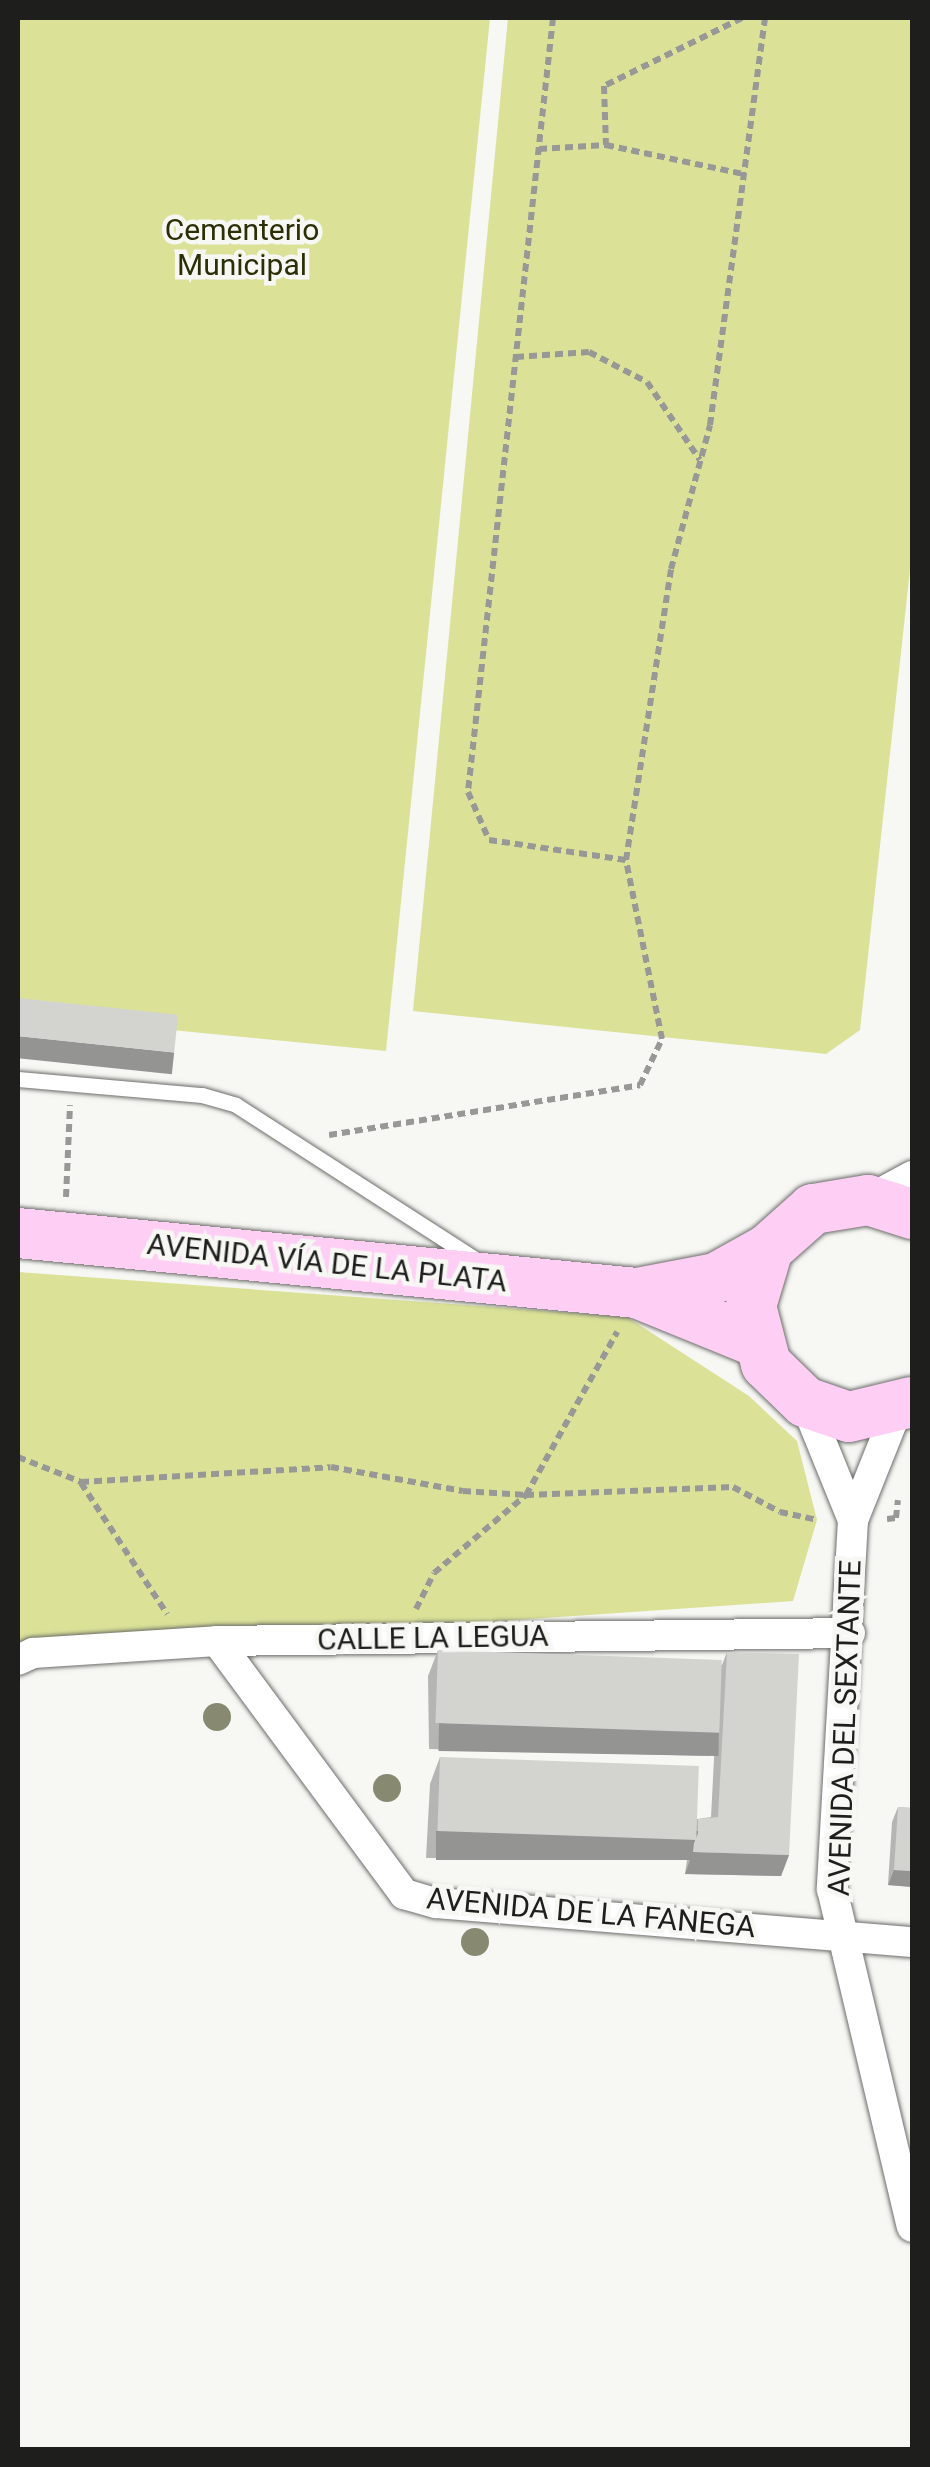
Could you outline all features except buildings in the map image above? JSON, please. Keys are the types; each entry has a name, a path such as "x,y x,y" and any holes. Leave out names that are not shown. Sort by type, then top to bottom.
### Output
{"main road":[{"name":"AVENIDA VÍA DE LA PLATA","path":"41,1235 637,1293 716,1278 768,1249 813,1209 890,1207"},
{"path":"768,1249 752,1295 756,1342 766,1364 805,1402 849,1416 905,1406"},
{"name":"AVENIDA VÍA DE LA PLATA","path":"637,1293 756,1342"}],"street":[{"path":"890,1207 912,1176"},
{"path":"805,1402 853,1520"},
{"path":"853,1520 905,1406"},
{"name":"AVENIDA DEL SEXTANTE","path":"853,1520 850,1633 832,1889 912,2227"},
{"name":"CALLE LA LEGUA","path":"18,1660 33,1653 216,1641 850,1633"},
{"name":"AVENIDA DE LA FANEGA","path":"216,1641 404,1894 436,1903 912,1942"}],"lane":[{"path":"18,1079 202,1095 236,1104 483,1259 483,1278"}],"path":[{"path":"553,18 468,792 489,840 626,860"},
{"path":"606,145 604,86 742,18"},
{"path":"294,1141 640,1086 662,1039 626,860 671,568 700,461 764,18"},
{"path":"538,149 606,145 744,174"},
{"path":"516,357 589,352 647,382 700,461"},
{"path":"41,1235 72,1084"},
{"path":"419,1639 413,1614 434,1573 526,1494 637,1293"},
{"path":"18,1457 81,1482 331,1467 463,1492 526,1494 734,1487 780,1512 817,1520 896,1518 899,1482"},
{"path":"81,1482 163,1600 176,1643"},
{"path":"813,1504 817,1520"}],"green space":[{"name":"Cementerio Municipal","path":"18,18 490,18 386,1051 18,1015"},
{"path":"508,18 912,18 912,551 860,1030 826,1054 413,1011"},
{"path":"18,1272 627,1317 749,1396 797,1441 817,1520 793,1601 93,1649 18,1675"}]}
